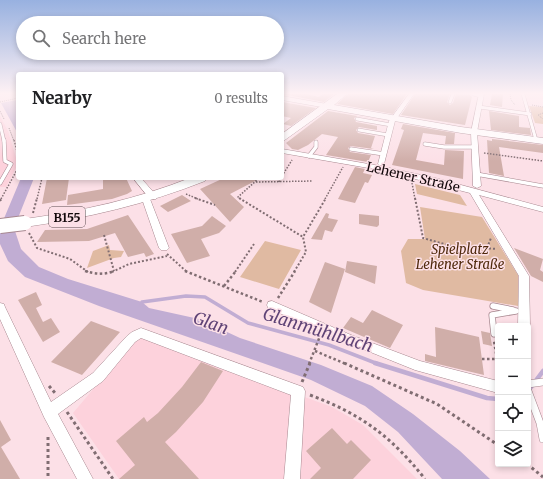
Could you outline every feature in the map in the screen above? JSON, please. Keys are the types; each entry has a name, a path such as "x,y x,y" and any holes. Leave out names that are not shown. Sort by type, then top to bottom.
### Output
{"main road":[{"path":"284,138 313,116"},
{"path":"372,116 392,121 539,140"},
{"name":"B155","path":"0,226 67,217 150,198 174,190 196,180"}],"street":[{"path":"381,164 392,121 395,116"},
{"path":"477,116 474,132 476,174 475,196 524,276 520,312 523,323"},
{"name":"Lehener Straße","path":"284,151 380,168 475,189 543,210"},
{"path":"139,180 150,198 166,252"},
{"path":"272,305 347,338 419,366 495,386"},
{"path":"0,307 49,412 85,479"},
{"path":"49,412 98,377 136,334 141,333 212,360 299,390 292,479"}],"lane":[{"path":"531,116 539,140"},
{"path":"357,119 392,121"},
{"path":"0,124 3,132 5,161 11,164 0,183"},
{"path":"358,130 388,135"},
{"path":"309,156 316,147 316,142"},
{"path":"425,144 444,147 475,147"},
{"path":"351,149 384,154"},
{"path":"476,174 543,186"},
{"path":"494,306 520,312"},
{"path":"494,334 492,315 520,312"},
{"path":"531,384 542,382"},
{"path":"529,395 540,423 543,438"}],"path":[{"path":"480,152 543,161"},
{"path":"284,172 294,157"},
{"path":"41,180 28,223 38,248 70,260 84,270 94,274 114,271 129,264 166,252 186,271 272,305 286,286 306,252 303,237 344,165"},
{"path":"0,201 16,172"},
{"path":"411,179 423,238 452,246 487,248"},
{"path":"257,180 238,197 282,222 303,237"},
{"path":"255,182 313,181"},
{"path":"174,190 215,205"},
{"path":"104,236 114,271"},
{"path":"224,286 254,244"},
{"path":"482,359 496,359 494,334"},
{"path":"319,340 299,390 334,403 359,416 380,433 425,479"},
{"path":"314,351 370,373 437,404 495,443"},
{"path":"31,374 51,388 113,479"},
{"path":"48,434 48,479"},
{"path":"531,467 543,477"}],"shaded area":[{"path":"0,116 8,131 16,157 16,168 6,187 0,187"},
{"path":"8,116 16,116 16,130"},
{"path":"20,180 33,180 14,228 21,249 39,267 68,279 142,302 149,308 199,319 240,338 321,365 372,386 413,414 460,451 490,479 442,479 398,432 365,406 311,380 99,306 25,277 8,261 0,244 0,228"},
{"path":"138,336 332,407 363,425 417,479 119,479 73,413"}],"green space":[{"path":"533,116 543,116 543,124 535,123"},
{"path":"415,184 460,195 467,206 417,194"},
{"name":"Spielplatz Lehener Straße","path":"420,207 482,217 518,275 518,306 423,290 406,283 401,251 408,239 425,239"},
{"path":"265,241 301,250 279,289 240,277"},
{"path":"109,245 110,250 124,251 121,257 114,258 87,268 93,251"}],"building":[{"path":"284,116 304,116 291,126 284,124 291,118"},
{"path":"321,116 357,116 354,118 356,122 377,126 377,130 359,127 356,130 358,133 375,136 371,148 374,149 351,146 348,148 350,152 371,155 368,162 326,155 338,137 322,134 308,145 298,150 292,149 286,143"},
{"path":"410,116 467,116 465,125"},
{"path":"490,116 519,116 519,127 530,128 531,135 491,130"},
{"path":"403,124 455,133 454,144 445,144 446,136 423,133 416,160 444,165 445,150 464,151 463,179 392,165 404,130 401,129"},
{"path":"492,139 543,145 543,153 499,147 504,176 489,173 487,140 492,141"},
{"path":"355,167 365,169 363,173 372,175 368,183 365,182 355,203 338,199"},
{"path":"47,180 69,180 66,200 42,204"},
{"path":"103,180 127,180 132,191 112,199 67,205 68,195 103,189"},
{"path":"220,180 257,180 230,194 244,207 230,222 200,189"},
{"path":"182,195 191,201 168,212 160,206"},
{"path":"326,213 329,214 328,218 338,220 332,232 325,230 322,240 311,239"},
{"path":"359,214 379,216 379,225 377,227 359,224"},
{"path":"128,215 154,254 146,257 144,253 128,257 115,233 89,241 37,242 45,230 87,229"},
{"path":"212,216 226,226 219,233 201,239 210,256 187,263 171,234 202,226"},
{"path":"514,248 543,259 540,270 543,272 543,282 531,276"},
{"path":"347,261 377,266 375,284 345,272"},
{"path":"325,262 345,269 331,313 309,302"},
{"path":"36,292 42,305 36,308 43,322 51,318 60,332 43,342 18,300"},
{"path":"372,310 403,325 390,348 343,328 351,317 363,323"},
{"path":"91,321 120,332 82,375 51,362"},
{"path":"435,327 479,337 484,375 425,361 425,354 436,357"},
{"path":"481,331 490,333 492,346 483,344"},
{"path":"201,362 223,371 203,402 165,442 199,479 119,479 135,465 116,441 144,417 147,422 158,413 182,387"},
{"path":"0,420 11,440 1,447 20,479 0,479"},
{"path":"332,428 347,444 351,440 371,460 353,479 310,479 321,468 306,451"}],"waterway":[{"name":"Glanmühlbach","path":"141,305 142,302 186,296 205,297 248,323 329,345 377,364"},
{"name":"Glanmühlbach","path":"377,364 487,398 495,399"},
{"path":"531,387 543,371"}],"water label":[{"name":"Glan","path":"211,323"}]}
